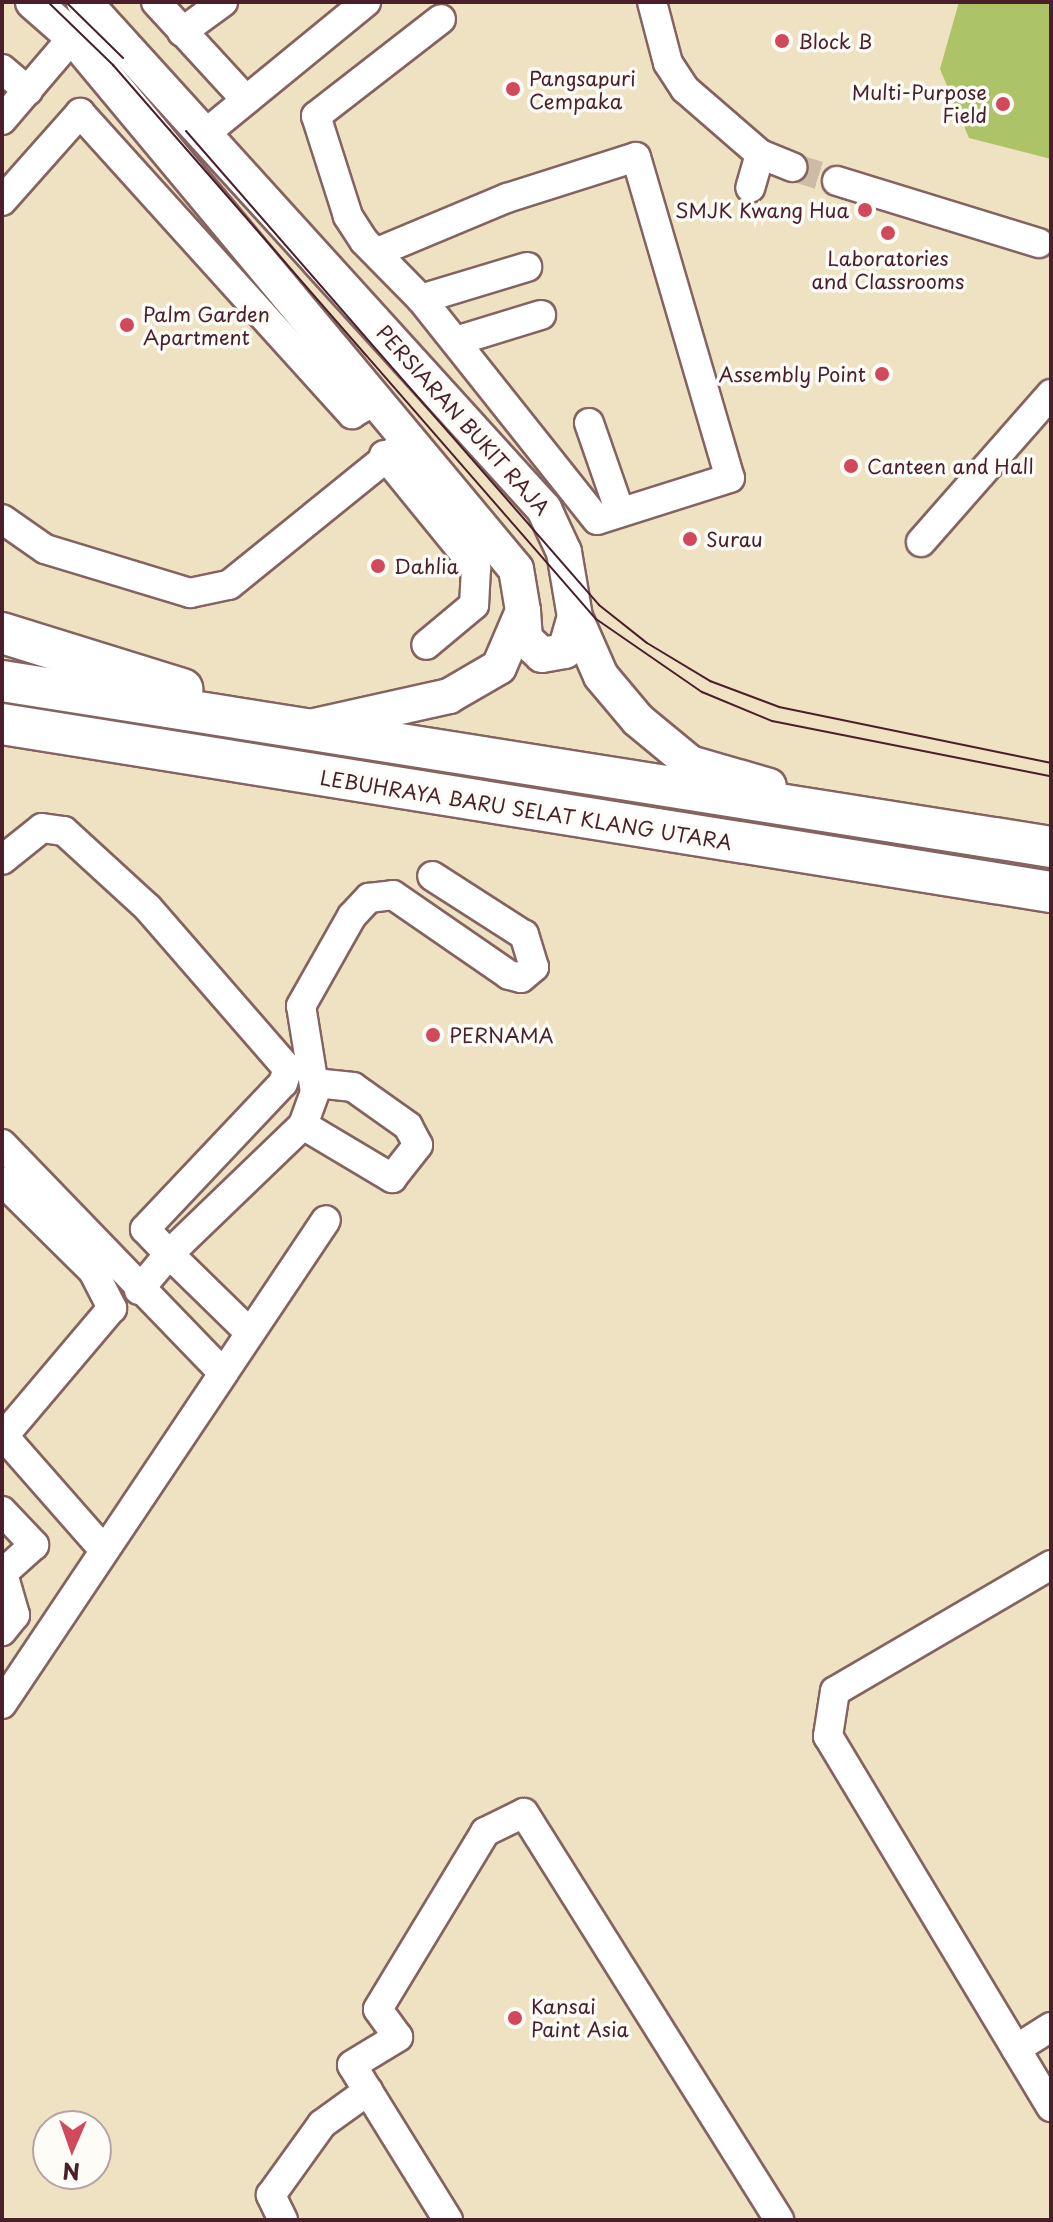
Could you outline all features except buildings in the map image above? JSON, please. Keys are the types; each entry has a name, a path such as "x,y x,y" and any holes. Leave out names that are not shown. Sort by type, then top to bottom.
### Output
{"highway":[{"path":"2,633 306,728"},
{"path":"2,681 1051,847"},
{"name":"LEBUHRAYA BARU SELAT KLANG UTARA","path":"2,724 1051,892"},
{"path":"2,747 184,752"}],"main road":[{"path":"33,2 73,37 371,403 395,448 506,550 523,611 525,639 542,655 565,651 575,617"},
{"name":"PERSIARAN BUKIT RAJA","path":"84,2 544,509 564,552 575,617 601,676 663,746 690,763 965,834"},
{"path":"306,728 449,696 480,680 511,650 523,611"}],"street":[{"path":"156,2 246,100"},
{"path":"182,32 223,2"},
{"path":"206,133 366,2"},
{"path":"652,2 668,63 685,89 760,154 792,167"},
{"path":"380,251 507,198 636,157 730,478 597,520 456,341 421,299 397,281 380,251 348,216 316,116 441,19"},
{"path":"2,120 73,37"},
{"path":"2,69 28,91"},
{"path":"2,201 80,113 352,414 371,403"},
{"path":"750,188 760,154"},
{"path":"837,181 1039,243"},
{"path":"421,299 527,267"},
{"path":"362,306 397,281"},
{"path":"456,341 541,315"},
{"path":"921,542 1051,394"},
{"path":"589,423 620,512"},
{"path":"2,519 45,549 190,593 229,585 395,448 476,568 474,605 426,645"},
{"path":"2,860 42,828 64,831 148,908 288,1069 283,1083 114,1262"},
{"path":"139,1290 169,1254 303,1125 314,1083 301,1006 313,976 369,898 393,895 509,975 521,978 534,967 524,935 432,876"},
{"path":"303,1125 392,1178 418,1145 408,1126 353,1087 314,1083"},
{"path":"2,1144 139,1290 223,1373"},
{"path":"2,1181 93,1271 112,1308 3,1435 104,1550"},
{"path":"2,1704 326,1220"},
{"path":"145,1229 250,1333"},
{"path":"2,1511 34,1545 3,1571 15,1615 2,1631"},
{"path":"1051,1565 835,1691 828,1736 1051,2107"},
{"path":"448,2220 352,2065 398,2037 378,2009 485,1832 524,1813 779,2220"},
{"path":"1016,2049 1051,2027"},
{"path":"283,2220 271,2195 322,2124 368,2091"}],"green space":[{"name":"Multi-Purpose Field","path":"959,2 1051,2 1051,159 969,138 940,69"}],"tunnel":[{"path":"792,167 837,181"}],"tram line":[{"path":"48,2 113,65 596,619 702,692 772,721 1051,776"},
{"path":"66,2 123,58"},
{"path":"186,131 599,605 647,643 710,681 779,707 1051,763"}],"place":[{"name":"Block B","path":"782,41"},
{"name":"Pangsapuri Cempaka","path":"513,89"},
{"name":"Multi-Purpose Field","path":"1003,104"},
{"name":"SMJK Kwang Hua","path":"865,210"},
{"name":"Laboratories and Classrooms","path":"888,233"},
{"name":"Palm Garden Apartment","path":"127,325"},
{"name":"Assembly Point","path":"882,374"},
{"name":"Canteen and Hall","path":"851,466"},
{"name":"Surau","path":"690,539"},
{"name":"Dahlia","path":"378,566"},
{"name":"PERNAMA","path":"433,1035"},
{"name":"Kansai Paint Asia","path":"515,2018"}]}
